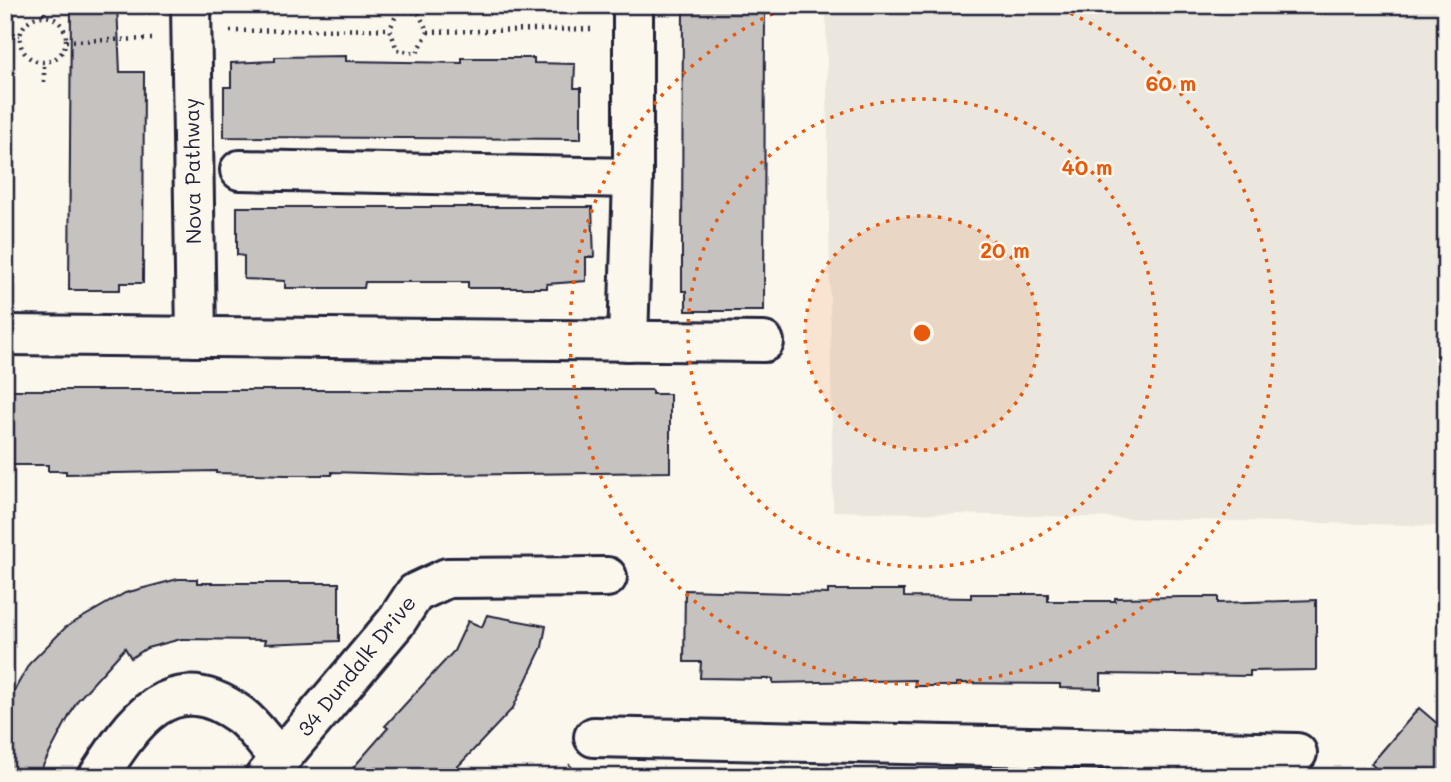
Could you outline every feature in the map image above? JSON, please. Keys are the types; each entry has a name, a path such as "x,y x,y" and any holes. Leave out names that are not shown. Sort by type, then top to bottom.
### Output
{"lane":[{"path":"628,341 633,178 633,17"},
{"name":"Nova Pathway","path":"191,25 197,337"},
{"path":"240,170 633,178"},
{"path":"5,335 764,342"},
{"name":"34 Dundalk Drive","path":"98,777 138,718 162,703 189,696 220,704 242,717 272,768 396,622 411,597 428,584 457,577 607,577"},
{"path":"594,737 946,761 1297,753"}],"path":[{"path":"44,5 44,16"},
{"path":"398,11 418,12 428,32 417,53 397,50 390,29 398,11"},
{"path":"44,16 59,22 66,41 59,57 44,63 36,62 24,52 20,37 31,20 44,16"},
{"path":"428,32 633,17"},
{"path":"66,41 191,25 390,29"},
{"path":"5,37 20,37"},
{"path":"44,63 44,82"}],"shaded area":[{"path":"826,5 1446,5 1446,526 833,511"}],"building":[{"path":"71,5 117,5 120,72 144,72 143,283 120,283 120,290 69,290"},
{"path":"683,5 765,5 764,311 686,311 686,291 682,291"},
{"path":"346,56 346,61 462,63 462,58 534,58 534,63 575,64 574,88 581,88 581,139 224,137 224,87 231,87 231,63 275,61 275,57"},
{"path":"237,207 592,207 594,257 586,257 586,281 547,284 547,288 468,288 468,282 365,282 364,288 285,288 285,281 244,279 244,256 237,255"},
{"path":"5,390 652,390 652,394 670,394 670,472 431,475 332,472 332,475 286,475 216,471 66,474 66,471 48,471 48,465 5,465"},
{"path":"178,579 197,579 197,583 339,583 339,641 264,644 265,640 181,639 147,648 131,658 125,648 77,701 37,777 5,777 5,707 29,664 66,627 125,593"},
{"path":"685,590 828,594 828,590 904,590 904,597 971,598 971,594 1048,594 1048,601 1182,597 1218,597 1218,603 1316,600 1316,670 1250,671 1250,676 1101,674 1101,689 1060,688 1060,684 957,683 957,686 915,686 915,680 773,683 773,679 700,678 701,662 684,662"},
{"path":"487,615 546,626 542,647 513,708 448,777 345,777 388,728 385,726 454,651 468,621 482,627"},
{"path":"1419,708 1446,731 1446,777 1386,777 1371,764"}]}
